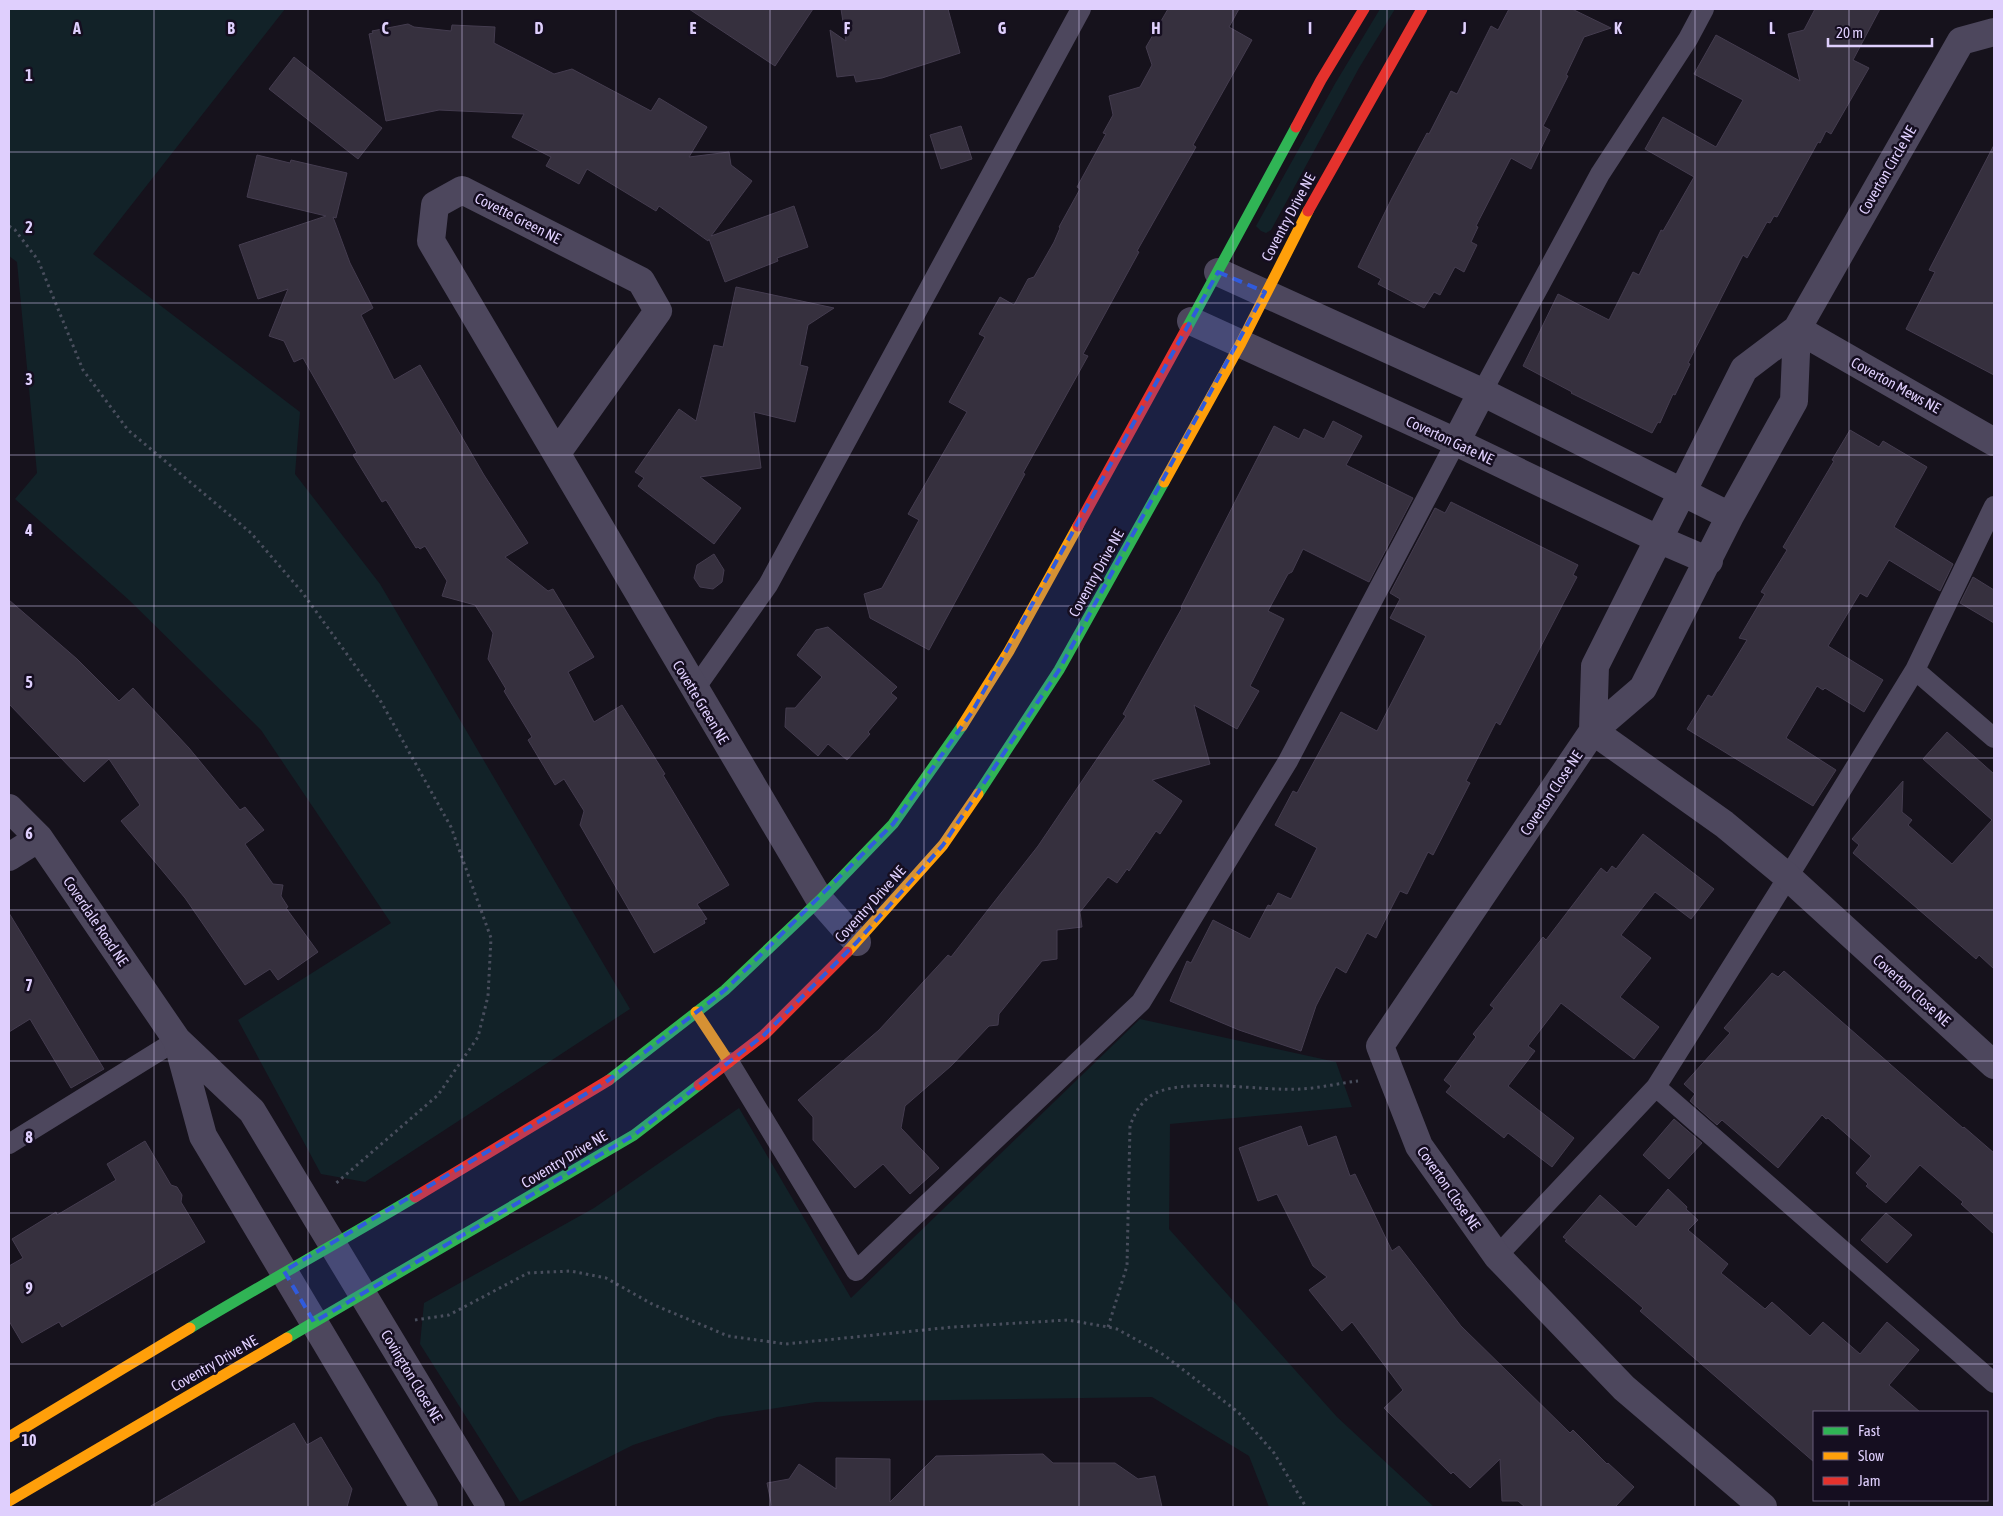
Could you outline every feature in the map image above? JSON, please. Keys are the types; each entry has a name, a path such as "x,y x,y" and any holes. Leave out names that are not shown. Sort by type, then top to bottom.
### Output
{"street":[{"path":"9,1437 284,1271 359,1230 606,1082 725,990 820,900 893,824 972,712 1008,651 1191,322 1321,80 1364,9"},
{"name":"Coventry Drive NE","path":"9,1501 634,1135 764,1035 857,942 943,844 1002,759 1059,670 1241,343 1265,292 1359,116 1422,9"},
{"name":"Coverton Circle NE","path":"1658,538 1744,369 1797,329 1961,41 1994,32"},
{"name":"Covette Green NE","path":"557,453 658,311 641,281 462,190 434,205 431,241 557,453 694,690 820,900 857,942"},
{"path":"1218,272 1482,392 1730,516"},
{"name":"Coverton Gate NE","path":"1191,322 1456,442 1709,561"},
{"name":"Coverton Circle NE","path":"1709,561 1730,516 1794,402 1797,329"},
{"name":"Coverton Mews NE","path":"1797,329 1994,442"},
{"path":"1456,442 1482,392"},
{"path":"1593,731 1595,666 1658,538"},
{"name":"Coverton Close NE","path":"1709,561 1643,688 1593,731 1380,1046 1419,1146 1496,1256 1624,1388 1763,1507"},
{"name":"Coverton Close NE","path":"1593,731 1724,824 1788,877 1994,1065"},
{"name":"Coverdale Road NE","path":"9,808 40,838 177,1040 252,1111 333,1244"},
{"path":"9,857 40,838"},
{"path":"696,1012 729,1062"},
{"name":"Coverdale Road NE","path":"177,1040 203,1136 284,1271"},
{"name":"Covington Close NE","path":"333,1244 491,1507"},
{"path":"284,1271 424,1507"}],"lane":[{"path":"694,690 768,585 1081,9"},
{"path":"1482,392 1600,174 1688,39 1704,9"},
{"path":"729,1062 856,1272 1141,1002 1288,761 1456,442"},
{"path":"1496,1256 1656,1087 1915,670 1994,506"},
{"path":"1915,670 1994,738"},
{"path":"9,1144 177,1040"},
{"path":"1656,1087 1994,1383"}],"path":[{"path":"9,226 15,230 38,260 83,370 128,430 251,533 302,592 380,700 451,827 491,938 488,996 478,1037 438,1095 332,1187"},
{"path":"1108,1327 1127,1266 1130,1126 1136,1110 1149,1097 1164,1090 1188,1087 1230,1086 1302,1089 1391,1076"},
{"path":"413,1320 449,1315 528,1272 571,1271 606,1278 652,1304 728,1336 786,1344 953,1327 1068,1320 1108,1327 1117,1329 1164,1355 1238,1412 1274,1453 1306,1507"}],"highlighted area":[{"path":"1218,272 1265,292 1059,670 943,845 857,942 764,1035 634,1135 314,1322 284,1271 606,1082 725,990 893,824 972,712"}],"shaded area":[{"path":"9,9 285,9 93,254 300,412 295,474 380,584 630,1009 365,1182 321,1174 238,1020 391,923 261,730 129,600 15,499 37,473 17,262 9,256"},
{"path":"1380,9 1395,9 1359,68 1271,230 1266,233 1261,231 1256,226 1336,82"},
{"path":"1140,1019 1336,1062 1352,1107 1170,1124 1169,1229 1337,1417 1434,1507 1269,1507 1249,1456 1152,1397 816,1402 717,1417 633,1445 520,1502 420,1344 424,1303 594,1208 739,1108 851,1298"}],"building":[{"path":"689,9 813,9 775,66"},
{"path":"841,9 948,9 960,53 882,78 856,82 854,75 837,77 830,30 846,41"},
{"path":"1168,9 1239,9 1229,27 1252,40 1193,145 1196,147 1137,251 1139,252 1083,354 1088,356 1023,473 1025,474 929,650 870,618 864,594 882,588 919,520 908,514 967,412 949,402 985,337 979,334 1000,297 1014,305 1028,279 1034,277 1054,242 1059,227 1080,189 1077,187 1106,134 1103,133 1113,115 1109,96 1140,87 1152,65 1146,47"},
{"path":"1509,9 1572,9 1611,28 1584,37 1566,75 1568,76 1543,126 1550,130 1531,169 1511,158 1476,226 1478,227 1471,242 1477,245 1464,272 1455,267 1440,295 1434,292 1424,308 1378,284 1381,279 1358,267 1392,198 1451,91 1457,94 1491,26 1498,30"},
{"path":"1815,9 1880,9 1853,60 1869,68 1831,134 1826,131 1820,143 1818,142 1777,217 1774,216 1770,223 1767,222 1747,258 1743,255 1688,363 1690,364 1675,395 1673,394 1660,423 1658,422 1652,433 1571,393 1523,366 1558,294 1609,320 1633,272 1639,275 1661,230 1663,231 1694,177 1645,149 1663,117 1716,147 1743,100 1694,74 1716,35 1800,81 1788,34 1804,30"},
{"path":"408,24 414,27 451,31 452,25 495,27 494,43 554,74 572,69 651,111 659,98 707,127 689,157 729,152 731,165 752,181 711,236 794,206 808,247 777,258 778,261 725,282 709,239 708,241 659,206 656,211 587,169 579,184 546,166 551,157 512,137 524,114 439,110 386,121 369,34 373,33 372,31"},
{"path":"294,57 382,128 358,159 269,89"},
{"path":"961,126 972,159 941,169 930,135"},
{"path":"1994,145 1994,375 1906,329 1935,272 1929,270"},
{"path":"257,155 290,163 291,160 347,173 336,218 333,217 350,263 373,308 361,315 394,380 420,365 484,475 528,543 505,557 548,591 553,589 594,657 568,672 594,722 622,705 665,774 663,775 729,885 697,904 707,919 704,920 705,923 654,953 580,825 584,811 564,779 555,785 528,740 532,737 504,691 506,689 488,659 493,633 475,605 442,596 447,581 425,546 420,549 416,548 386,500 382,502 353,455 357,453 303,358 294,362 284,341 269,336 288,289 258,299 239,245 326,216 247,197"},
{"path":"736,287 834,308 808,325 800,365 808,367 795,422 754,412 761,468 700,477 741,508 714,544 638,486 644,478 635,472 679,409 696,421 714,345 723,347"},
{"path":"1333,421 1362,436 1346,465 1413,498 1369,582 1303,549 1292,572 1288,574 1268,611 1284,619 1250,686 1259,691 1237,729 1194,705 1210,764 1152,780 1182,801 1160,834 1156,831 1129,871 1127,869 1117,883 1108,877 1080,912 1082,927 1057,930 1057,959 1042,961 999,1014 998,1025 989,1026 951,1066 905,1106 901,1128 939,1168 910,1194 883,1164 855,1188 813,1140 813,1117 798,1100 879,1030 948,955 951,957 1038,846 1126,716 1123,714 1182,608 1274,426 1299,439 1304,429 1324,439"},
{"path":"1850,430 1879,447 1883,441 1927,467 1894,527 1953,564 1940,591 1889,560 1867,597 1860,593 1828,646 1883,680 1864,712 1825,688 1823,690 1817,686 1786,738 1836,770 1813,806 1687,729 1708,695 1712,697 1747,640 1739,638 1765,594 1761,592 1787,550 1783,547 1834,461 1832,460"},
{"path":"1451,502 1578,565 1573,575 1577,577 1500,725 1496,722 1466,781 1470,783 1433,855 1428,852 1407,894 1400,891 1376,938 1367,933 1346,973 1336,967 1316,1006 1301,1051 1239,1030 1170,1001 1187,961 1191,963 1213,920 1250,939 1268,905 1271,906 1278,893 1291,899 1317,848 1275,825 1293,791 1297,793 1341,712 1377,731 1426,636 1390,618 1400,599 1390,593 1435,508 1445,513"},
{"path":"714,554 724,570 722,582 713,589 700,587 694,578 697,565"},
{"path":"1973,577 1994,590 1994,623 1960,603"},
{"path":"9,600 77,659 119,701 133,688 189,748 240,810 245,807 264,830 245,844 273,884 283,885 281,896 288,907 286,908 318,952 278,980 270,969 245,985 185,898 121,821 140,805 109,759 84,782 9,704"},
{"path":"828,627 897,687 891,693 897,698 868,732 870,734 847,760 828,744 818,756 785,727 786,708 795,708 822,677 797,655 816,630"},
{"path":"1947,732 1994,774 1994,969 1979,955 1976,959 1853,853 1859,845 1852,839 1903,781 1902,812 1912,820 1908,825 1952,864 1992,820 1923,759"},
{"path":"1643,834 1714,889 1691,919 1655,892 1621,935 1651,958 1620,997 1659,1027 1634,1059 1561,1003 1528,1046 1535,1051 1508,1086 1574,1138 1552,1167 1508,1133 1504,1138 1446,1092 1451,1086 1444,1080 1476,1037 1473,1034 1494,1008 1490,1005 1543,937 1546,940 1601,868 1607,873 1612,866 1616,869"},
{"path":"9,913 104,1069 71,1088 30,1019 9,1032"},
{"path":"1784,971 1994,1153 1994,1234 1961,1204 1963,1202 1920,1165 1886,1203 1866,1186 1868,1184 1856,1173 1871,1156 1828,1118 1826,1119 1822,1115 1778,1168 1722,1120 1717,1125 1690,1101 1695,1094 1684,1084 1730,1033 1724,1028 1772,973 1778,977"},
{"path":"1674,1119 1702,1143 1669,1179 1643,1155"},
{"path":"1301,1126 1308,1146 1336,1136 1350,1176 1355,1174 1392,1251 1399,1246 1461,1326 1570,1433 1573,1430 1607,1464 1634,1487 1615,1507 1525,1507 1518,1501 1502,1501 1500,1459 1470,1488 1453,1472 1451,1474 1384,1408 1403,1390 1352,1322 1342,1331 1309,1290 1327,1277 1313,1266 1277,1194 1258,1201 1239,1148"},
{"path":"145,1141 171,1185 177,1187 182,1195 181,1202 205,1242 62,1327 59,1322 22,1343 9,1321 9,1266 23,1258 12,1239 56,1212 57,1215 116,1180 107,1164"},
{"path":"1668,1189 1698,1220 1688,1230 1728,1264 1721,1273 1765,1309 1772,1302 1810,1336 1823,1322 1860,1354 1887,1322 1919,1350 1889,1385 1919,1411 1813,1411 1813,1461 1640,1311 1643,1308 1565,1241 1567,1240 1563,1237 1600,1195 1636,1227"},
{"path":"1886,1213 1912,1235 1887,1263 1861,1240"},
{"path":"294,1423 307,1445 321,1437 352,1489 347,1507 149,1507"},
{"path":"1043,1454 1053,1463 1115,1463 1138,1479 1155,1476 1162,1507 772,1507 767,1483 789,1479 799,1464 836,1489 836,1458 890,1459 890,1502 936,1456"}],"traffic: fast":[{"path":"1187,328 1296,127"},
{"path":"978,794 1059,670 1164,482"},
{"path":"609,1080 725,990 820,900 893,824 962,726"},
{"path":"287,1338 634,1135 699,1085"},
{"path":"190,1328 415,1197"}],"traffic: slow":[{"path":"1164,482 1241,343 1308,211"},
{"path":"962,726 1009,651 1078,526"},
{"path":"847,952 943,845 978,794"},
{"path":"696,1012 729,1062"},
{"path":"9,1437 190,1328"},
{"path":"9,1501 287,1338"}],"traffic: jam":[{"path":"1296,127 1321,80 1364,9"},
{"path":"1308,211 1422,9"},
{"path":"1078,526 1187,328"},
{"path":"699,1085 764,1035 847,952"},
{"path":"415,1197 609,1080"}]}
